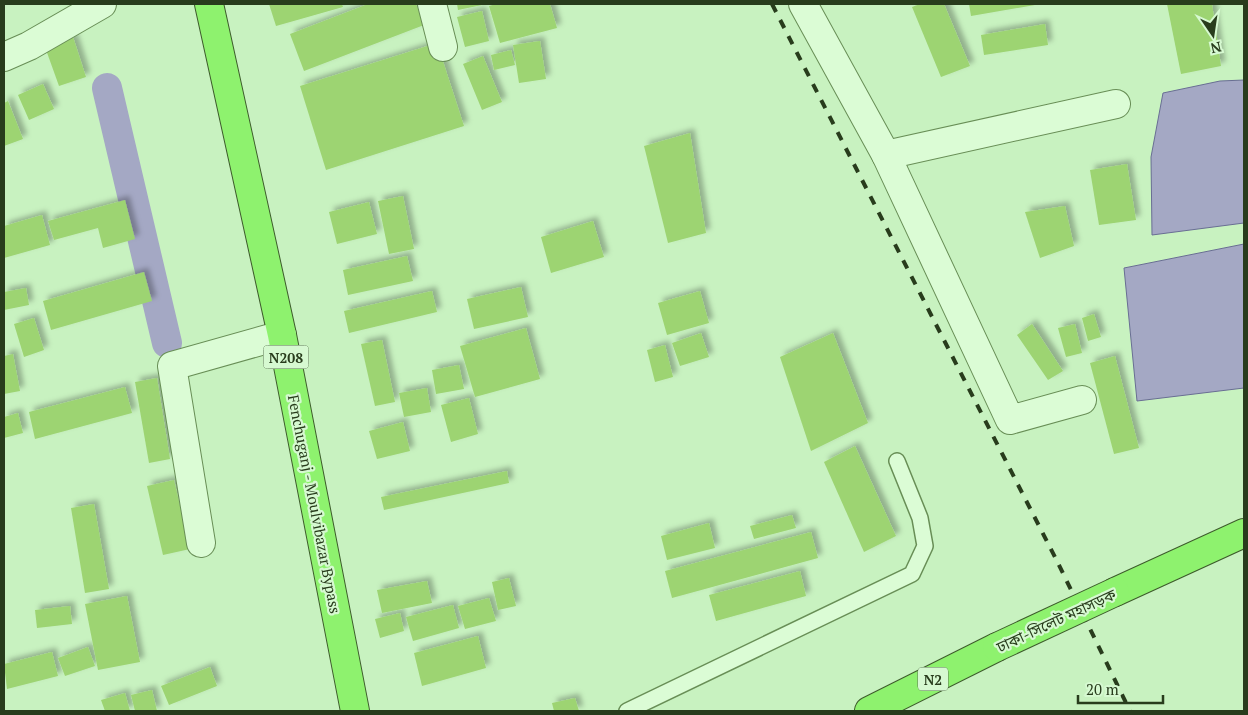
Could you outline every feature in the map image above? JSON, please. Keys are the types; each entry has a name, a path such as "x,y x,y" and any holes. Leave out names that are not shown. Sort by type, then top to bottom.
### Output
{"highway":[{"name":"Fenchuganj - Moulvibazar Bypass","path":"209,4 282,335 355,711"},
{"name":"ঢাকা-সিলেট মহাসড়ক","path":"869,711 997,647 1244,533"}],"street":[{"path":"4,58 29,46 102,4"},
{"path":"432,4 443,47"},
{"path":"811,5 886,155 1010,420 1082,400"},
{"path":"886,155 1116,104"},
{"path":"201,543 172,366 282,335"}],"lane":[{"path":"627,711 912,574 925,546 920,518 897,461"}],"water":[{"path":"1244,80 1244,223 1152,235 1151,157 1163,93 1220,81"},
{"path":"1244,244 1244,388 1137,401 1124,268"}],"building":[{"path":"269,4 342,4 343,7 276,26"},
{"path":"368,4 416,4 424,25 304,71 290,34"},
{"path":"457,4 482,4 482,5 458,10"},
{"path":"496,4 550,4 557,28 500,43 489,6"},
{"path":"920,4 944,4 970,66 941,77 912,7"},
{"path":"969,4 1035,4 1035,5 971,16"},
{"path":"1167,4 1212,4 1221,66 1181,74"},
{"path":"482,11 489,41 465,47 457,17"},
{"path":"1045,24 1048,45 984,55 981,35"},
{"path":"73,37 86,77 59,86 45,47"},
{"path":"540,41 546,79 519,83 513,45"},
{"path":"437,43 464,126 326,170 300,86"},
{"path":"511,50 515,65 494,70 491,55"},
{"path":"483,56 502,102 482,110 463,64"},
{"path":"43,84 54,109 29,120 18,95"},
{"path":"8,101 23,139 4,146 4,103"},
{"path":"690,133 706,233 668,243 644,146"},
{"path":"1127,164 1136,220 1099,225 1090,170"},
{"path":"403,196 414,249 389,254 378,201"},
{"path":"125,200 135,239 103,248 98,228 54,240 48,221"},
{"path":"369,202 377,234 337,244 329,212"},
{"path":"1065,206 1074,246 1040,258 1025,212"},
{"path":"42,215 50,245 4,258 4,226"},
{"path":"593,221 604,257 551,273 541,237"},
{"path":"407,256 413,281 348,295 343,270"},
{"path":"144,272 152,301 51,330 43,301"},
{"path":"521,287 528,317 474,329 467,299"},
{"path":"26,288 29,305 4,310 4,292"},
{"path":"432,291 437,312 349,333 344,311"},
{"path":"700,291 709,323 667,335 658,303"},
{"path":"1094,314 1101,337 1088,341 1082,318"},
{"path":"34,318 44,350 24,357 14,324"},
{"path":"1032,324 1063,371 1048,380 1017,335"},
{"path":"1075,324 1082,353 1066,357 1058,328"},
{"path":"526,328 540,379 475,397 460,346"},
{"path":"701,333 709,357 680,366 672,343"},
{"path":"833,333 868,423 811,451 780,357"},
{"path":"382,340 395,402 375,406 361,344"},
{"path":"665,345 673,377 655,382 647,350"},
{"path":"13,354 20,391 4,394 4,356"},
{"path":"1115,356 1139,448 1114,454 1090,363"},
{"path":"459,365 464,389 436,394 432,370"},
{"path":"157,378 170,459 149,463 135,382"},
{"path":"125,387 132,413 35,439 29,412"},
{"path":"427,388 431,412 404,417 399,393"},
{"path":"469,398 478,434 451,442 441,405"},
{"path":"18,413 23,433 4,438 4,417"},
{"path":"403,422 410,451 377,459 369,431"},
{"path":"855,446 896,536 864,552 824,462"},
{"path":"507,471 509,483 384,510 381,497"},
{"path":"174,480 190,549 163,555 147,486"},
{"path":"94,504 109,589 85,593 71,508"},
{"path":"792,515 796,528 754,539 750,526"},
{"path":"709,523 715,548 667,560 661,536"},
{"path":"811,532 818,558 672,598 665,571"},
{"path":"800,571 806,596 716,621 709,595"},
{"path":"509,578 516,606 498,610 492,582"},
{"path":"427,581 432,603 382,613 377,590"},
{"path":"127,596 140,662 98,670 85,604"},
{"path":"489,598 496,621 465,629 458,606"},
{"path":"453,605 459,628 413,641 406,617"},
{"path":"70,606 72,624 37,628 35,610"},
{"path":"400,613 404,631 380,638 375,619"},
{"path":"478,636 486,668 422,686 414,653"},
{"path":"88,647 95,666 65,676 58,658"},
{"path":"52,652 58,676 7,689 4,664"},
{"path":"210,667 217,686 169,705 161,686"},
{"path":"152,690 157,711 135,711 131,695"},
{"path":"125,693 130,711 105,711 101,700"},
{"path":"575,698 579,711 554,711 552,703"}],"waterway":[{"path":"107,88 167,343"}],"railway":[{"path":"772,4 1056,559 1130,711"}]}
